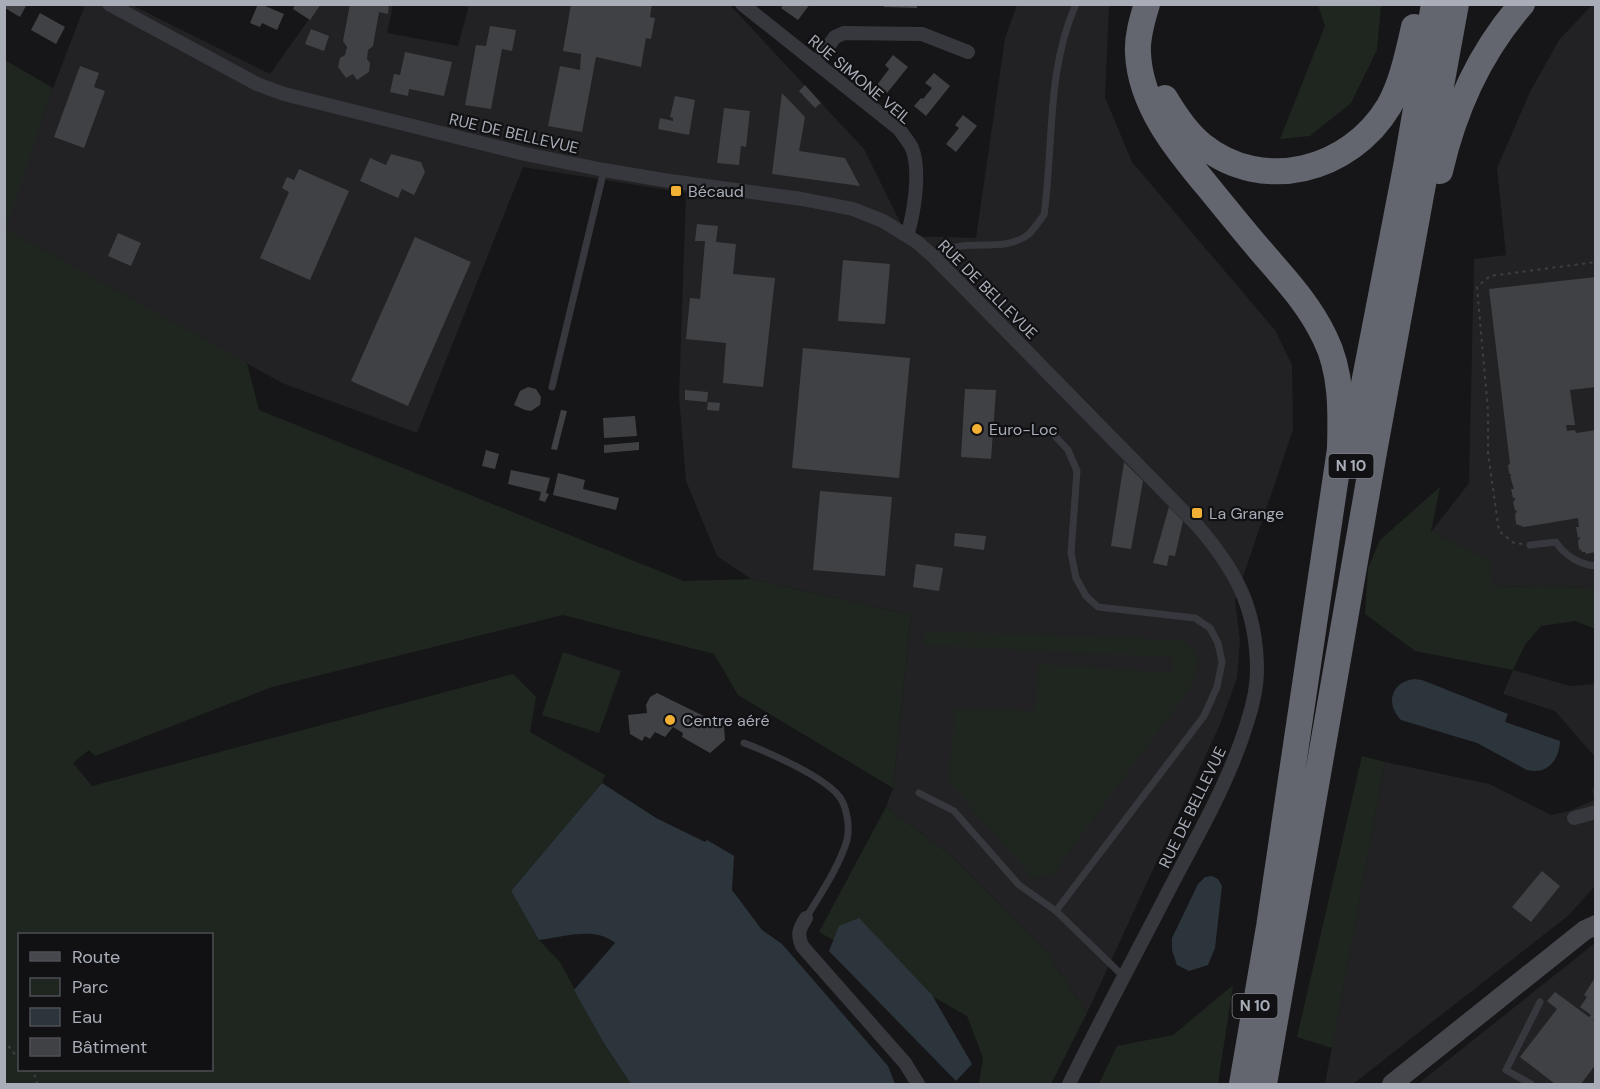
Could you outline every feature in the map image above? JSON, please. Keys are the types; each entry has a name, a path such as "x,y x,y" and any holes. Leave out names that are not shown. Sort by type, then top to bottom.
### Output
{"highway":[{"path":"1147,4 1141,24 1138,53 1143,82 1163,127 1182,157 1304,300 1326,340 1338,381 1341,414 1340,449 1269,927"},
{"path":"1164,4 1159,15 1154,44 1156,71 1165,99 1182,125 1202,145 1227,160 1252,170 1283,171 1316,165 1340,156 1377,122 1389,105 1406,60 1419,4"},
{"name":"N 10","path":"1242,1084 1336,564 1361,399 1406,167 1434,4"},
{"name":"N 10","path":"1264,1084 1374,452 1456,4"},
{"path":"1374,452 1441,165 1458,108 1501,28 1522,4"}],"street":[{"name":"RUE DE BELLEVUE","path":"109,4 257,84 284,94 514,151 663,180 802,199 853,209 883,221 908,236 934,257 1196,524 1219,550 1246,599 1255,636 1257,673 1255,697 1238,754 1217,799 1069,1084"},
{"name":"RUE SIMONE VEIL","path":"742,4 899,129 912,147 917,168 912,221 908,236"},
{"path":"816,63 835,37 844,33 922,34 968,52"},
{"path":"1574,818 1596,812"},
{"path":"806,918 799,930 802,946 905,1063 918,1084"},
{"path":"1392,1084 1592,924"}],"lane":[{"path":"934,257 943,250 956,246 1010,244 1029,234 1044,215 1056,70 1066,27 1076,4"},
{"path":"552,387 604,170"},
{"path":"1056,437 1068,450 1077,471 1071,553 1076,578 1086,596 1098,608 1195,618 1210,628 1218,643 1222,662 1217,687 1204,716 1056,911"},
{"path":"1530,545 1556,542 1563,553 1589,566 1596,566"},
{"path":"744,743 778,756 823,783 840,798 847,816 848,838 831,876 806,918"},
{"path":"919,793 954,811 1019,885 1056,911 1124,977"},
{"path":"1531,1084 1506,1070 1540,1002"}],"path":[{"path":"1530,545 1514,543 1499,531 1488,453 1488,411 1477,287 1490,276 1596,262"},
{"path":"4,1040 18,1058"},
{"path":"28,1071 36,1077 37,1084"}],"shaded area":[{"path":"85,5 132,5 270,74 319,5 393,5 387,33 458,46 469,5 730,5 864,149 907,236 976,238 1005,38 1017,5 1109,5 1105,97 1132,162 1275,330 1292,365 1293,430 1235,600 1240,640 1237,678 1221,722 1087,1013 1048,954 953,857 886,807 893,788 911,615 751,579 717,556 686,481 679,397 686,193 523,167 417,433 282,383 5,229 53,88"},
{"path":"1592,5 1595,5 1595,588 1491,586 1431,532 1469,483 1474,259 1506,255 1497,168 1530,92 1559,40"},
{"path":"1513,670 1570,686 1595,684 1595,761 1594,756 1555,711 1503,694"},
{"path":"1385,762 1489,784 1551,815 1569,811 1594,800 1592,789 1595,788 1595,886 1569,915 1353,1084 1325,1084"},
{"path":"1595,943 1595,1084 1418,1084"}],"green space":[{"path":"1318,5 1381,5 1377,50 1351,103 1310,136 1280,139 1325,26"},
{"path":"5,60 53,88 6,229 247,363 259,410 684,581 751,579 911,615 893,788 738,695 714,654 563,615 272,687 95,756 89,750 73,763 92,786 513,674 536,697 530,732 605,775 602,783 511,891 539,940 560,962 605,1045 631,1084 5,1084"},
{"path":"1440,487 1431,532 1490,561 1492,586 1595,588 1595,629 1575,621 1541,626 1525,645 1513,670 1415,651 1365,614 1368,568 1380,540"},
{"path":"925,631 1181,640 1193,650 1197,661 1190,688 1052,875 1032,877 948,781 956,709 1035,711 1039,664 1173,673 1172,657 923,645"},
{"path":"563,652 621,671 599,733 542,715"},
{"path":"1362,756 1385,762 1332,1048 1297,1037"},
{"path":"886,807 953,857 1048,954 1087,1013 1051,1084 979,1084 983,1058 967,1016 819,932"},
{"path":"1233,985 1218,1084 1099,1084 1117,1046 1173,1035"}],"water":[{"path":"1414,679 1422,680 1508,714 1505,722 1560,741 1557,755 1551,765 1546,768 1527,770 1477,743 1401,720 1393,707 1393,695 1400,684"},
{"path":"602,783 656,818 705,842 707,840 734,856 732,890 762,930 782,944 888,1066 895,1084 631,1084 605,1045 574,990 615,943 598,935 588,934 539,940 511,891"},
{"path":"1212,876 1218,879 1222,886 1215,948 1208,965 1189,971 1177,965 1172,950 1172,938 1198,884 1205,877"},
{"path":"859,918 932,995 972,1064 956,1081 829,951 839,926"}],"building":[{"path":"7,4 27,4 20,17 5,8"},
{"path":"258,4 266,4 265,6 284,14 277,30 262,23 260,27 250,23"},
{"path":"295,4 321,4 310,20 293,9"},
{"path":"350,4 389,4 388,14 379,12 373,46 368,50 369,72 357,80 353,74 346,78 338,67 340,58 345,55 347,47 343,41"},
{"path":"571,4 652,4 650,17 655,18 651,39 646,38 641,67 596,57 582,132 548,126 560,66 580,70 581,54 563,51"},
{"path":"784,4 810,4 798,20 781,8"},
{"path":"884,4 917,4 917,8 884,7"},
{"path":"40,13 65,27 56,44 31,30"},
{"path":"490,26 516,30 512,51 502,49 491,109 465,105 476,45 486,46"},
{"path":"311,29 329,36 324,51 305,44"},
{"path":"405,52 452,62 444,96 409,89 408,96 390,92 394,74 400,75"},
{"path":"893,55 908,67 887,93 877,85 889,69 885,65"},
{"path":"80,66 99,73 94,87 105,91 84,148 54,137"},
{"path":"934,73 950,86 926,116 914,106 932,88 925,83"},
{"path":"805,85 821,103 815,108 799,91"},
{"path":"782,93 805,117 799,151 845,158 860,186 772,174"},
{"path":"675,96 695,100 689,135 658,129 660,118 673,121 670,117"},
{"path":"724,108 750,111 746,147 741,146 739,165 717,163"},
{"path":"963,115 977,126 956,152 946,144 959,128 955,125"},
{"path":"391,154 421,162 425,172 414,195 402,189 398,198 360,181 370,158 386,165"},
{"path":"299,169 349,191 310,280 260,258 289,192 282,188 287,177 294,180"},
{"path":"697,224 718,226 716,242 736,244 733,274 775,278 763,387 723,383 726,343 686,339 690,298 700,299 705,241 695,241"},
{"path":"118,233 141,243 131,266 108,256"},
{"path":"415,237 471,262 408,406 351,381"},
{"path":"843,260 890,264 885,324 838,321"},
{"path":"1596,277 1596,387 1570,390 1575,425 1566,425 1567,431 1575,430 1576,433 1596,430 1595,552 1586,554 1581,549 1579,550 1580,537 1578,538 1576,527 1579,527 1578,518 1524,527 1516,524 1517,511 1511,489 1514,489 1508,465 1510,464 1489,289"},
{"path":"803,348 910,358 899,478 792,468"},
{"path":"528,387 536,389 541,397 540,405 531,411 514,405 520,391"},
{"path":"965,389 996,390 991,459 961,457"},
{"path":"685,390 708,392 707,402 685,400"},
{"path":"708,402 720,403 719,411 707,410"},
{"path":"561,410 567,411 557,450 551,449"},
{"path":"635,416 637,436 604,438 603,418"},
{"path":"639,442 639,450 604,453 604,445"},
{"path":"486,450 499,454 495,469 482,466"},
{"path":"1124,462 1143,481 1131,549 1111,546"},
{"path":"511,470 550,478 546,493 549,494 545,502 539,500 541,492 508,484"},
{"path":"558,473 585,480 583,489 619,498 616,510 553,495"},
{"path":"820,491 892,497 885,576 813,570"},
{"path":"1169,507 1183,521 1175,556 1169,555 1167,566 1153,563"},
{"path":"955,533 986,536 984,550 954,546"},
{"path":"916,564 943,568 939,591 913,587"},
{"name":"Centre aéré","path":"657,693 724,726 725,740 710,753 682,737 683,733 673,727 665,737 655,732 650,739 645,736 642,741 630,734 628,715 647,713 646,705 650,697"},
{"path":"1542,871 1560,886 1531,922 1512,907"},
{"path":"1596,976 1596,1016 1593,1020 1596,1021 1596,1064 1581,1084 1555,1084 1520,1057 1557,1009 1547,1001 1555,992 1589,1017 1591,1015 1580,1007 1587,997 1584,995"}],"place":[{"name":"Bécaud","path":"676,191"},
{"name":"Euro-Loc","path":"977,429"},
{"name":"La Grange","path":"1197,513"},
{"name":"Centre aéré","path":"670,720"}]}
